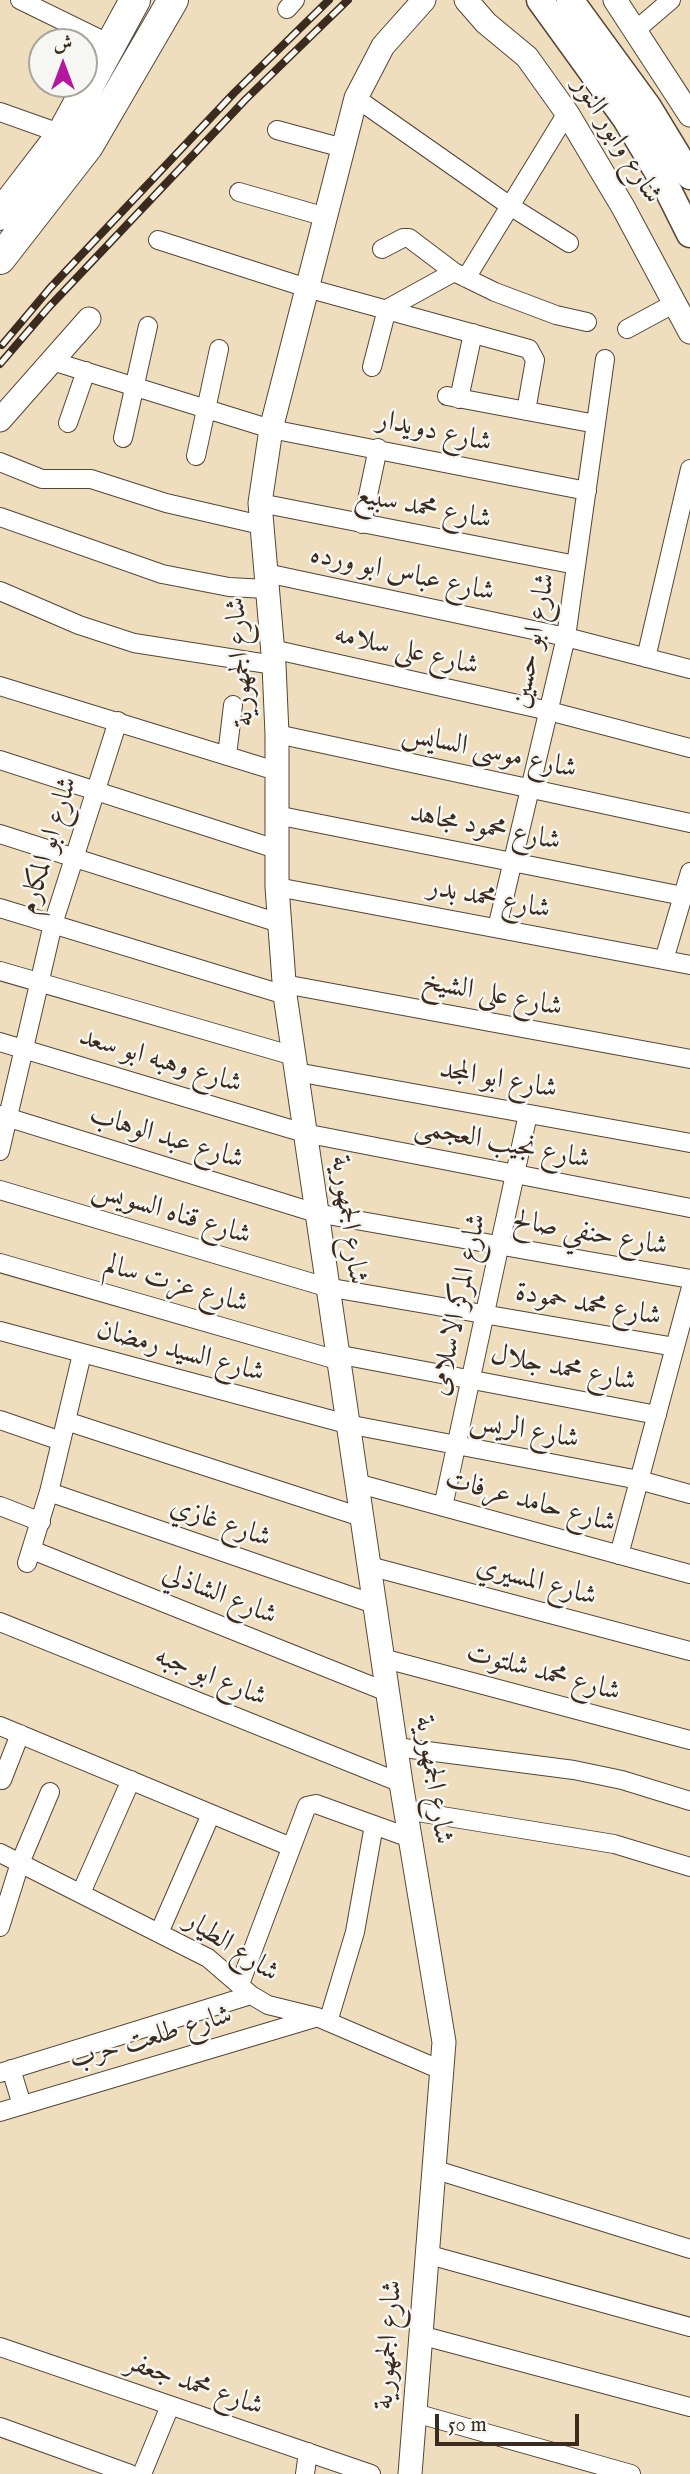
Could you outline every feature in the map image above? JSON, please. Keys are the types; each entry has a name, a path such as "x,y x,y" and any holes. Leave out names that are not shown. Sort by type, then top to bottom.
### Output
{"main road":[{"path":"0,215 62,134 135,0"},
{"path":"0,259 89,146 173,0"},
{"path":"540,0 626,119 665,184 690,234"},
{"path":"570,0 648,107 690,176"}],"street":[{"path":"20,0 112,45"},
{"name":"شارع الجمهورية","path":"410,2474 444,2042 387,1692 326,1287 285,989 277,887 277,734 273,657 260,514 271,429 356,98 383,46 424,0"},
{"name":"شارع وابور النور","path":"466,0 486,23 527,57 567,113 690,332"},
{"path":"615,0 690,115"},
{"path":"636,30 671,0"},
{"path":"356,98 510,206 569,243"},
{"path":"0,112 62,134"},
{"path":"372,367 387,310 460,275 510,206 567,113"},
{"path":"277,130 343,148"},
{"path":"239,192 326,217"},
{"path":"382,249 403,238 409,238 460,275 525,305 587,321"},
{"path":"158,240 307,288 526,348 535,360 526,411"},
{"path":"627,329 675,303"},
{"path":"0,420 89,319"},
{"path":"123,438 148,326"},
{"path":"473,333 453,398 596,424"},
{"path":"196,456 219,349"},
{"name":"شارع ابو حسين","path":"497,928 566,637 605,359"},
{"name":"شارع دويدار","path":"52,360 271,429 587,491"},
{"path":"68,423 86,371"},
{"path":"362,524 378,448"},
{"name":"شارع محمد سبيع","path":"0,462 42,479 91,479 166,503 362,524 576,565"},
{"path":"646,658 690,470"},
{"name":"شارع عباس ابو ورده","path":"0,517 162,574 229,587 266,581 566,637 690,669"},
{"name":"شارع على سلامه","path":"0,591 79,625 134,643 273,657 549,711 690,748"},
{"path":"0,686 276,771"},
{"path":"227,756 233,705"},
{"name":"شارع ابو المكارم","path":"0,1152 4,1117 53,924 93,791 118,721"},
{"name":"شارع موسى السايس","path":"277,734 690,823"},
{"path":"0,760 276,849"},
{"name":"شارع محمود مجاهد","path":"276,815 683,896"},
{"path":"0,834 279,923"},
{"path":"664,960 690,872"},
{"name":"شارع محمد بدر","path":"277,887 690,965"},
{"name":"شارع على الشيخ","path":"0,908 285,989 690,1059"},
{"name":"شارع ابو المجد","path":"0,971 295,1064 528,1114 690,1143"},
{"name":"شارع وهبه ابو سعد","path":"0,1042 304,1133"},
{"name":"شارع المركز الاسلامى","path":"443,1507 528,1114"},
{"name":"شارع عبد الوهاب","path":"4,1117 316,1213"},
{"name":"شارع نجيب العجمى","path":"304,1133 690,1208"},
{"name":"شارع قناه السويس","path":"0,1190 326,1287"},
{"name":"شارع حنفي صالح","path":"316,1213 690,1279"},
{"name":"شارع عزت سالم","path":"0,1263 337,1357"},
{"name":"شارع محمد حمودة","path":"326,1287 675,1347"},
{"path":"619,1555 675,1347 686,1323 690,1291"},
{"name":"شارع السيد رمضان","path":"0,1331 347,1424"},
{"path":"0,1506 41,1522 82,1354"},
{"name":"شارع محمد جلال","path":"337,1357 657,1415"},
{"path":"0,1420 61,1441"},
{"path":"66,1421 361,1517"},
{"name":"شارع الريس","path":"347,1424 639,1480 690,1494"},
{"name":"شارع حامد عرفات","path":"356,1483 690,1574"},
{"name":"شارع غازي","path":"49,1492 374,1604"},
{"name":"شارع الشاذلي","path":"41,1522 30,1556 387,1692"},
{"name":"شارع المسيري","path":"369,1566 690,1651"},
{"name":"شارع ابو جبه","path":"0,1622 401,1783"},
{"name":"شارع محمد شلتوت","path":"383,1658 690,1740"},
{"path":"0,1726 291,1847"},
{"path":"2,1780 20,1734"},
{"path":"396,1747 574,1770 622,1780 690,1801"},
{"path":"81,1893 131,1780"},
{"path":"0,1927 20,1863 50,1792"},
{"path":"245,1989 305,1809 313,1804 410,1838"},
{"path":"405,1810 614,1844 690,1867"},
{"path":"159,1933 211,1814"},
{"path":"323,2020 355,1932 374,1825"},
{"name":"شارع الطيار","path":"0,1853 208,1958 245,1989 277,2009 323,2020 441,2070"},
{"name":"شارع طلعت حرب","path":"5,2071 245,1989"},
{"name":"شارع طلعت حرب","path":"0,2112 323,2020"},
{"path":"5,2071 22,2105"},
{"path":"433,2169 690,2249"},
{"path":"426,2254 690,2327"},
{"path":"421,2335 690,2407"},
{"name":"شارع محمد جعفر","path":"0,2347 371,2474"},
{"path":"142,2474 170,2406"},
{"path":"415,2413 631,2474"},
{"path":"0,2427 130,2474"},
{"path":"304,2474 308,2452"}],"railway":[{"path":"2,345 50,288 234,93 329,0"},
{"path":"0,364 49,307 246,99 348,0"}]}
